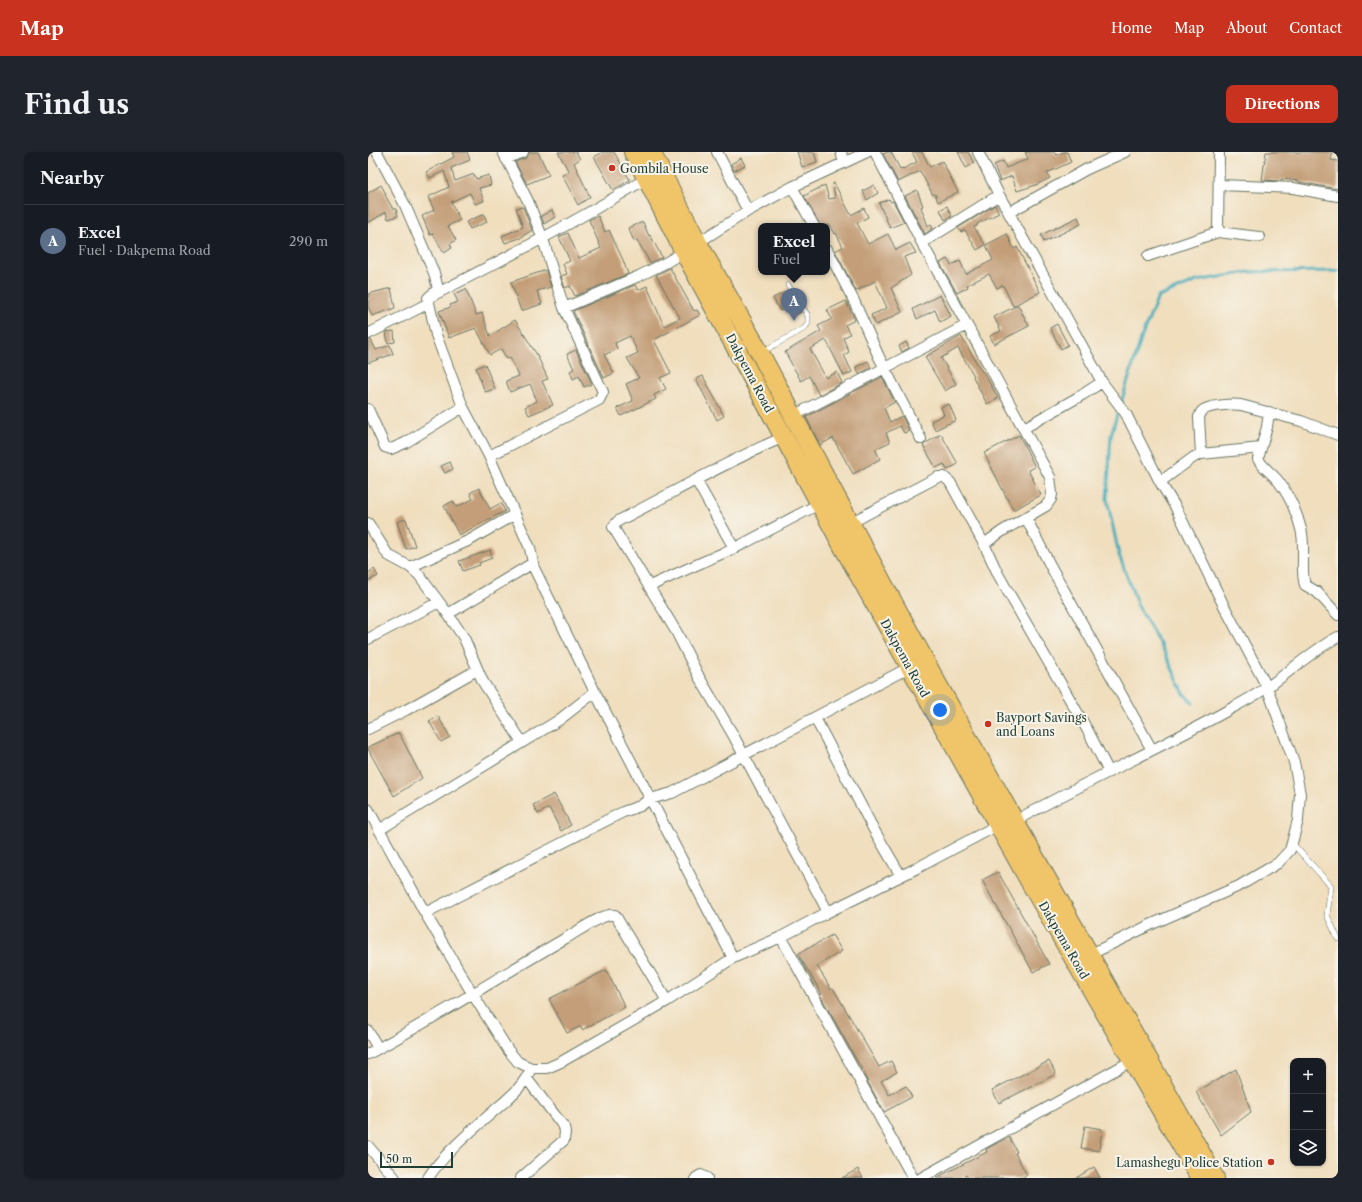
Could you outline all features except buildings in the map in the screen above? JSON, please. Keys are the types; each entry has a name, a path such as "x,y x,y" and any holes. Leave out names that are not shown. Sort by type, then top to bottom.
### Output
{"highway":[{"name":"Dakpema Road","path":"633,152 647,178 760,353 937,683 1006,823 1041,902 1200,1178"},
{"name":"Dakpema Road","path":"651,152 691,247 784,437 819,504 910,667 1089,955 1215,1178"}],"street":[{"path":"377,152 405,205 434,273 438,289 428,298"},
{"path":"489,456 599,400 602,396 602,389 564,308 543,239 528,201 505,156 523,152"},
{"path":"717,152 748,211"},
{"path":"841,152 844,163"},
{"path":"564,308 639,276 667,262 748,211 792,187 867,152"},
{"path":"875,152 922,243 1050,477 1052,489 1051,499 1046,506 1004,530 984,544"},
{"path":"978,152 1090,363 1126,414 1160,482 1176,508 1223,604 1267,687 1294,762 1300,794 1290,850 1278,863 1239,886 1150,924 1089,955"},
{"path":"1010,212 1087,169 1125,152"},
{"path":"1218,232 1219,152"},
{"path":"428,298 543,239 647,178"},
{"path":"1218,185 1293,188 1338,196"},
{"path":"792,187 812,223"},
{"path":"922,243 999,194"},
{"path":"1148,256 1218,232 1259,237"},
{"path":"830,255 921,439"},
{"path":"368,334 429,303 428,298"},
{"path":"428,298 436,335 463,407 489,456 530,548 534,568 595,692 733,958"},
{"path":"793,416 967,325"},
{"path":"1024,428 1102,382"},
{"path":"1201,454 1200,417 1202,411 1232,404 1301,421 1338,435"},
{"path":"368,409 386,446 391,449 405,443 463,407"},
{"path":"1269,412 1258,460 1279,482 1285,491 1301,530 1304,543 1305,585 1317,592 1338,615"},
{"path":"784,437 751,451 618,521 613,527 677,633 699,678 732,733 828,912"},
{"path":"1160,482 1194,457 1201,454 1261,448"},
{"path":"850,523 938,476 944,477 950,482 984,544 999,576 1084,724 1109,772"},
{"path":"696,480 734,548"},
{"path":"650,586 734,548 819,504"},
{"path":"410,567 470,540 515,514"},
{"path":"1026,518 1050,565 1152,750"},
{"path":"368,523 388,555 410,567 425,581 464,638 477,670 522,742"},
{"path":"448,614 533,563"},
{"path":"368,639 439,602"},
{"path":"368,809 378,830 472,994 508,1050 518,1062 531,1068 547,1068 561,1062 667,1001 733,958 781,937 828,912 1109,772 1232,708 1267,687 1320,648 1338,637"},
{"path":"425,913 623,812 640,806 650,799 672,792 744,756 910,667"},
{"path":"368,729 406,710 477,670"},
{"path":"378,830 559,720 595,692"},
{"path":"815,718 874,830 901,876"},
{"path":"368,1054 543,951 610,914 615,915 667,1001"},
{"path":"781,937 913,1178"},
{"path":"368,1031 378,1048"},
{"path":"921,1178 1133,1060"},
{"path":"428,1178 433,1170 467,1135 520,1088 527,1079 531,1068"},
{"path":"521,1178 564,1140 565,1137 564,1127 527,1079"},
{"path":"368,1146 395,1178"},
{"path":"696,1178 701,1175 707,1178"}],"lane":[{"path":"760,353 804,328 808,323 808,316 788,285"},
{"path":"1292,843 1331,886 1338,888"},
{"path":"1331,886 1327,915 1338,939"}],"waterway":[{"path":"1121,403 1142,336 1158,297 1197,281 1249,272 1338,271"},
{"path":"1119,408 1111,435 1107,499 1119,555 1138,606 1165,653 1184,694 1193,703"}],"place":[{"name":"Gombila House","path":"612,168"},
{"name":"Excel","path":"794,321"},
{"name":"Bayport Savings and Loans","path":"988,724"},
{"name":"Lamashegu Police Station","path":"1271,1162"}]}
